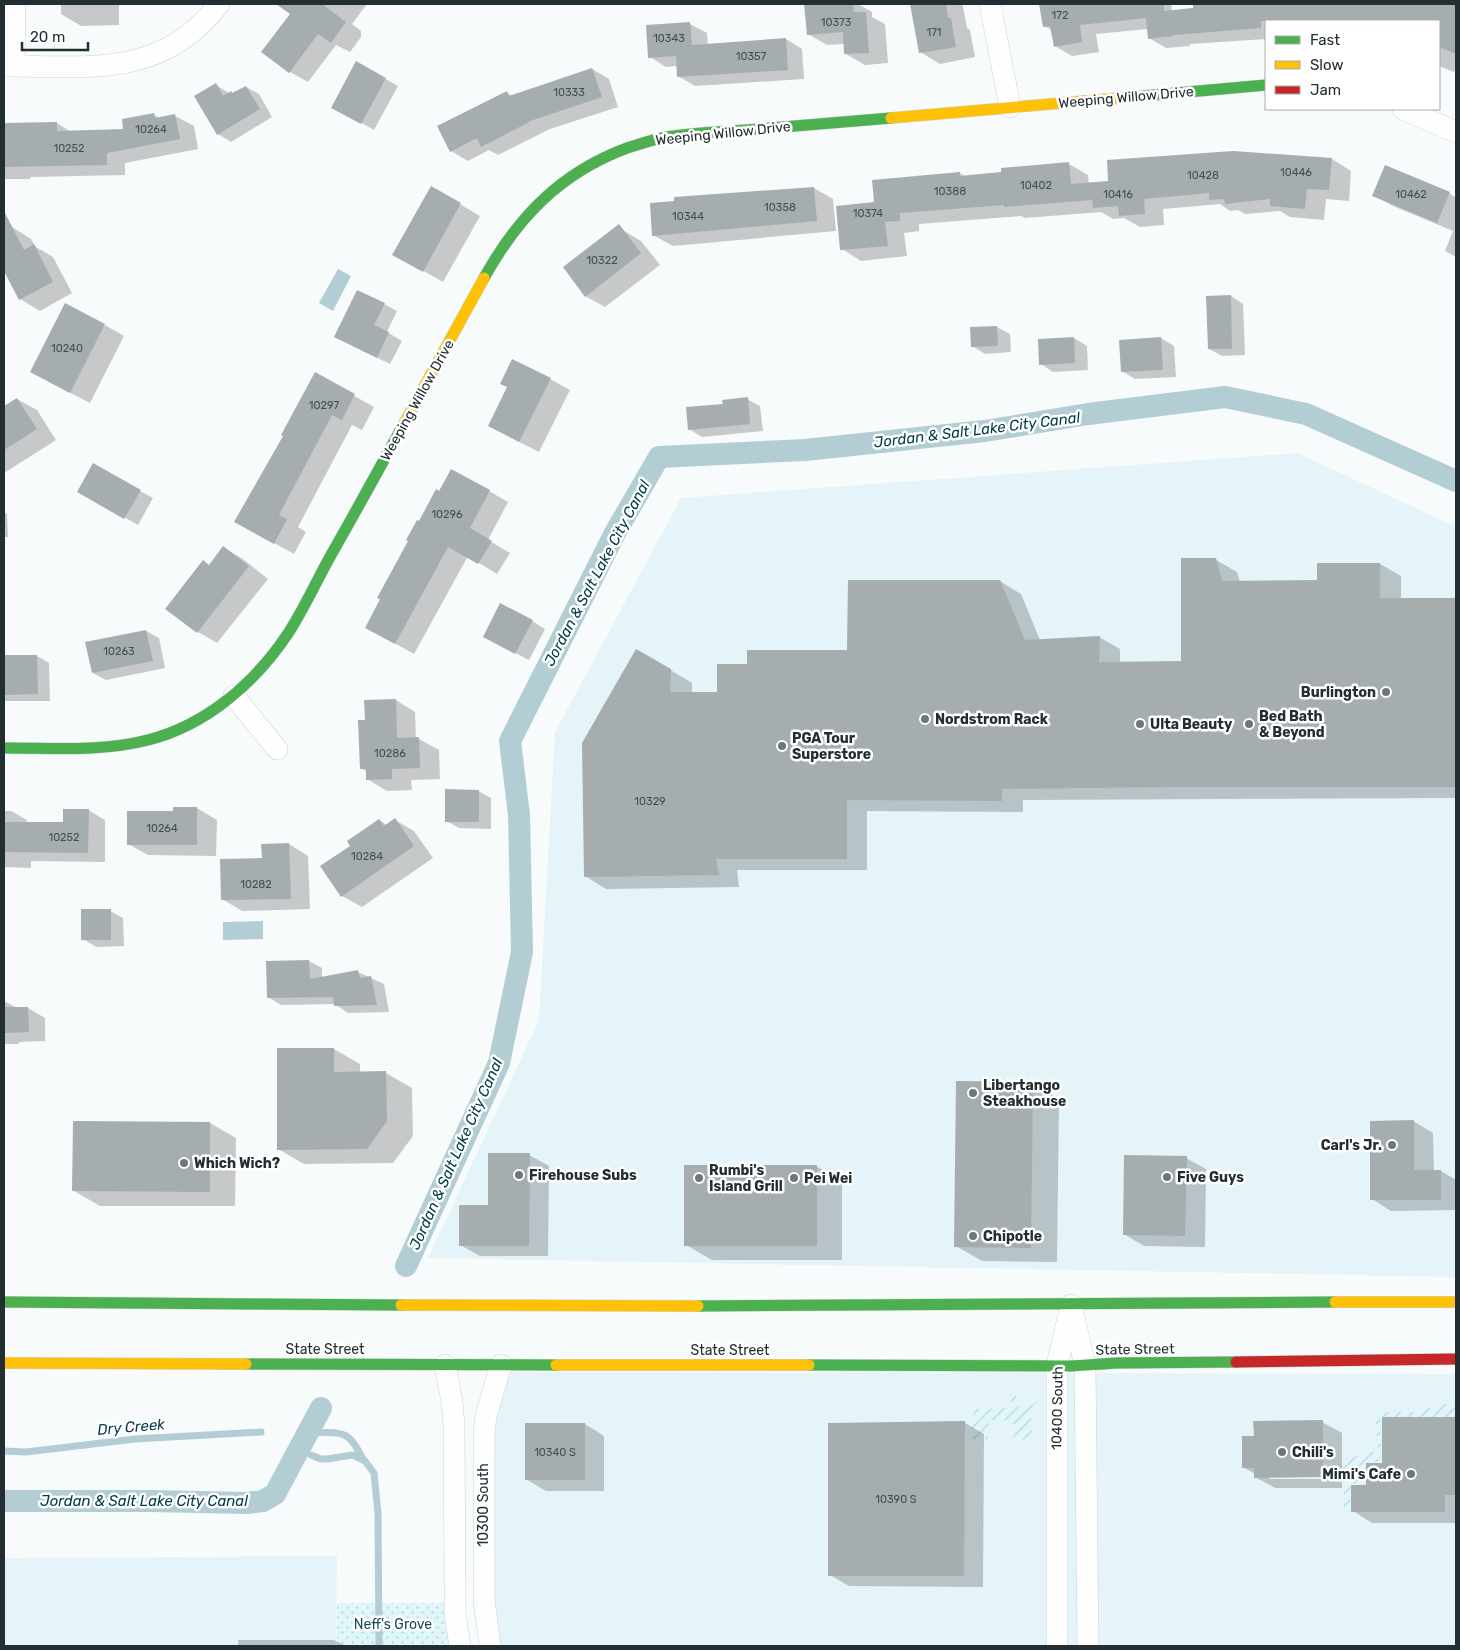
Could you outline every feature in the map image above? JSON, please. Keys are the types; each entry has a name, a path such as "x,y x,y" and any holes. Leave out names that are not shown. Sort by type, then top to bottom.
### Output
{"main road":[{"name":"Weeping Willow Drive","path":"4,748 99,747 124,745 148,740 172,732 215,710 234,696 265,666 290,630 500,250 527,214 546,195 567,178 590,164 614,152 666,137 1265,85"},
{"path":"4,1302 551,1306 1456,1302"},
{"name":"State Street","path":"4,1362 444,1365 1085,1365 1456,1359"}],"street":[{"path":"14,4 9,66 98,66 140,60 161,52 179,42 196,29 219,4"},
{"path":"990,4 1010,107"},
{"path":"1405,110 1456,132"},
{"path":"234,696 277,748"},
{"name":"10400 South","path":"1071,1304 1085,1365 1088,1646"},
{"name":"10400 South","path":"1057,1646 1057,1365 1071,1304"},
{"name":"10300 South","path":"444,1365 452,1402 454,1426 455,1589 460,1646"},
{"name":"10300 South","path":"490,1646 484,1600 484,1431 488,1407 501,1365"}],"shaded area":[{"path":"338,269 351,276 333,311 319,303"},
{"path":"1298,453 1456,527 1456,1277 428,1258 539,1020 555,732 681,498"},
{"path":"263,921 263,939 223,940 223,922"},
{"path":"494,1372 1456,1374 1456,1646 490,1646"},
{"path":"337,1556 336,1646 4,1646 4,1558"}],"green space":[{"path":"1011,1394 1016,1395 1019,1408 1024,1410 1039,1400 1042,1407 1031,1414 1032,1439 1013,1440 1013,1420 989,1420 988,1439 971,1439 972,1419 975,1409 1012,1408"},
{"path":"1445,1404 1456,1407 1456,1417 1380,1417 1381,1461 1379,1458 1375,1412 1413,1412"},
{"path":"1371,1448 1380,1462 1365,1462 1364,1483 1350,1483 1350,1511 1344,1511 1343,1460 1360,1455"},
{"name":"Neff's Grove","path":"337,1603 445,1603 447,1637 450,1646 337,1646"}],"building":[{"path":"276,4 322,4 346,22 331,43 318,34 289,73 261,52 290,14"},
{"path":"804,4 853,4 854,12 866,12 869,53 844,54 843,32 807,35"},
{"path":"910,4 946,4 948,18 951,18 956,47 919,53"},
{"path":"1039,4 1164,4 1164,11 1193,8 1193,4 1456,4 1456,54 1440,47 1440,20 1265,20 1261,21 1261,28 1173,35 1148,39 1146,18 1080,25 1082,42 1054,47 1050,26 1043,27"},
{"path":"690,22 692,45 786,38 788,70 677,77 676,56 648,58 646,25"},
{"path":"356,61 386,78 361,124 331,108"},
{"path":"592,68 602,97 533,120 481,147 477,138 450,152 437,126 507,91 509,96"},
{"path":"216,83 223,96 246,86 260,109 217,135 194,96"},
{"path":"154,113 155,118 175,114 180,139 107,153 107,165 4,167 4,123 57,122 57,131 123,129 122,119"},
{"path":"1233,151 1332,158 1329,190 1307,189 1305,209 1270,206 1270,199 1225,204 1224,199 1209,200 1209,193 1144,199 1145,214 1119,216 1118,206 1093,208 1092,200 900,213 900,221 885,222 888,246 840,250 836,206 874,202 872,180 960,172 960,176 1001,172 1001,168 1069,162 1071,184 1108,181 1107,160"},
{"path":"1385,165 1450,192 1437,223 1372,196"},
{"path":"431,186 461,203 423,272 392,255"},
{"path":"814,187 817,221 652,236 650,203 674,201 674,197"},
{"path":"4,211 24,250 34,244 53,282 19,300 4,271"},
{"path":"619,224 641,253 585,297 563,267"},
{"path":"357,290 385,303 374,325 389,332 377,358 334,337"},
{"path":"1231,295 1232,349 1208,349 1206,296"},
{"path":"65,303 105,324 70,393 30,372"},
{"path":"997,326 998,346 971,347 970,327"},
{"path":"1074,337 1075,363 1039,365 1038,339"},
{"path":"1161,337 1163,370 1121,372 1119,340"},
{"path":"512,359 551,378 519,442 488,426 507,387 500,384"},
{"path":"315,372 355,394 342,420 332,415 279,515 287,519 274,544 234,522 283,436 281,435"},
{"path":"748,397 750,424 688,430 686,407 723,404 722,400"},
{"path":"17,398 37,429 4,450 4,406"},
{"path":"93,463 141,490 124,519 77,492"},
{"path":"451,469 490,490 470,528 492,541 478,564 448,547 395,644 365,628 380,599 377,598 408,541 406,540 417,520 419,521 436,489 439,491"},
{"path":"223,546 249,566 197,633 165,609 203,560 209,565"},
{"path":"1181,558 1216,558 1222,581 1317,580 1317,563 1380,563 1380,598 1456,598 1456,787 1002,789 1002,801 847,800 847,859 716,859 719,875 584,877 582,743 636,649 671,669 670,692 717,692 717,664 747,664 747,650 847,650 848,580 1000,580 1025,640 1100,636 1099,662 1181,661"},
{"path":"500,603 533,620 515,654 483,637"},
{"path":"146,630 153,661 92,673 85,642"},
{"path":"4,655 37,655 38,694 4,695"},
{"path":"396,699 397,738 419,737 420,768 392,769 392,779 366,780 366,769 360,769 358,720 365,720 364,700"},
{"path":"445,789 479,790 479,822 445,822"},
{"path":"173,807 197,807 197,845 127,845 127,811 173,811"},
{"path":"63,809 89,809 88,853 4,852 4,822 63,822"},
{"path":"395,818 414,846 341,897 320,866 350,846 347,841 379,819 384,826"},
{"path":"289,843 291,899 221,900 220,859 262,858 261,844"},
{"path":"81,909 111,909 111,940 81,940"},
{"path":"309,960 310,979 358,970 360,978 371,976 377,1005 334,1006 333,997 267,998 266,961"},
{"path":"4,1007 28,1007 29,1032 5,1033"},
{"path":"277,1048 334,1048 334,1072 386,1071 387,1121 367,1149 277,1150"},
{"path":"956,1081 1033,1082 1031,1248 954,1247"},
{"name":"Carl's Jr.","path":"1414,1120 1414,1170 1441,1170 1441,1200 1370,1200 1370,1121"},
{"path":"73,1121 210,1122 210,1192 72,1191"},
{"path":"488,1153 530,1153 529,1246 459,1246 459,1205 488,1205"},
{"path":"1124,1155 1187,1156 1185,1236 1123,1235"},
{"path":"684,1165 817,1165 817,1246 684,1246"},
{"name":"Mimi's Cafe","path":"1382,1417 1456,1417 1456,1495 1445,1495 1445,1512 1351,1512 1351,1485 1366,1485 1366,1463 1382,1463"},
{"name":"Chili's","path":"1323,1420 1323,1477 1254,1478 1254,1468 1242,1468 1242,1436 1254,1436 1253,1421"},
{"path":"965,1421 964,1576 828,1576 828,1423"},
{"path":"525,1423 585,1423 585,1480 525,1480"}],"waterway":[{"name":"Jordan & Salt Lake City Canal","path":"406,1266 499,1063 522,952 519,815 510,741 615,533 659,457 805,450 985,431 1088,414 1225,397 1306,414 1456,481"},
{"name":"Jordan & Salt Lake City Canal","path":"4,1501 247,1503 263,1501 275,1494 321,1408"},
{"name":"Dry Creek","path":"4,1451 26,1452 135,1439 261,1432"},
{"path":"308,1433 329,1432 345,1435 353,1442 363,1459"},
{"name":"Dry Creek","path":"311,1455 321,1459 353,1455 365,1461 374,1473 378,1513 379,1646"}],"traffic: fast":[{"path":"1143,96 1265,85"},
{"path":"484,278 511,235 543,200 581,170 627,148 657,139 687,134 891,118"},
{"path":"4,748 94,748 130,744 170,733 190,724 228,699 261,668 289,632 401,429"},
{"path":"4,1302 401,1305"},
{"path":"698,1306 1335,1302"},
{"path":"809,1365 1071,1366 1117,1363 1236,1362"},
{"path":"246,1364 556,1365"}],"traffic: slow":[{"path":"891,118 1143,96"},
{"path":"401,429 484,278"},
{"path":"1335,1302 1456,1302"},
{"path":"401,1305 698,1306"},
{"path":"4,1363 246,1364"},
{"path":"556,1365 809,1365"}],"traffic: jam":[{"path":"1236,1362 1456,1359"}],"place":[{"name":"Burlington","path":"1386,692"},
{"name":"Nordstrom Rack","path":"925,719"},
{"name":"Ulta Beauty","path":"1140,724"},
{"name":"Bed Bath & Beyond","path":"1249,724"},
{"name":"PGA Tour Superstore","path":"782,746"},
{"name":"Libertango Steakhouse","path":"973,1093"},
{"name":"Carl's Jr.","path":"1392,1145"},
{"name":"Which Wich?","path":"184,1163"},
{"name":"Firehouse Subs","path":"519,1175"},
{"name":"Five Guys","path":"1167,1177"},
{"name":"Rumbi's Island Grill","path":"699,1178"},
{"name":"Pei Wei","path":"794,1178"},
{"name":"Chipotle","path":"973,1236"},
{"name":"Chili's","path":"1282,1452"},
{"name":"Mimi's Cafe","path":"1411,1474"}]}
